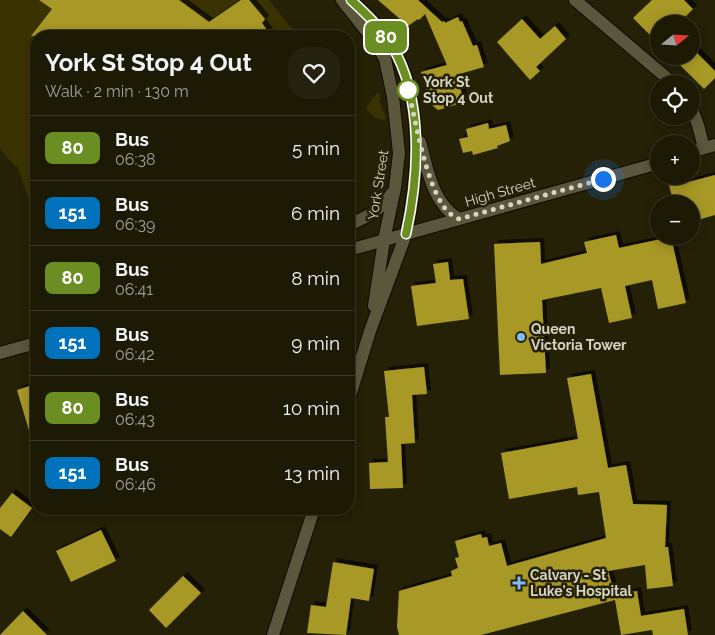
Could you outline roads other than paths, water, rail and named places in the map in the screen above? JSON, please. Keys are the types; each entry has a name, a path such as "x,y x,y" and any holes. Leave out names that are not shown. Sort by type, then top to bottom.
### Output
{"street":[{"name":"York Street","path":"342,0 376,42 385,59 394,97 399,139 395,188 384,240 370,331"},
{"path":"351,0 380,28 392,45 406,79 413,115 434,189 445,209 459,219"},
{"path":"575,0 663,75"},
{"path":"355,380 370,331 406,234 412,206 416,169 413,115"},
{"path":"698,125 710,147"},
{"name":"High Street","path":"355,248 650,166"},
{"path":"355,222 371,215 382,206 395,188"},
{"path":"0,353 30,345"},
{"path":"273,635 312,515"}],"place":[{"name":"York St Stop 4 Out","path":"408,90"},
{"name":"Queen Victoria Tower","path":"521,337"},
{"name":"Calvary - St Luke's Hospital","path":"519,583"}]}
